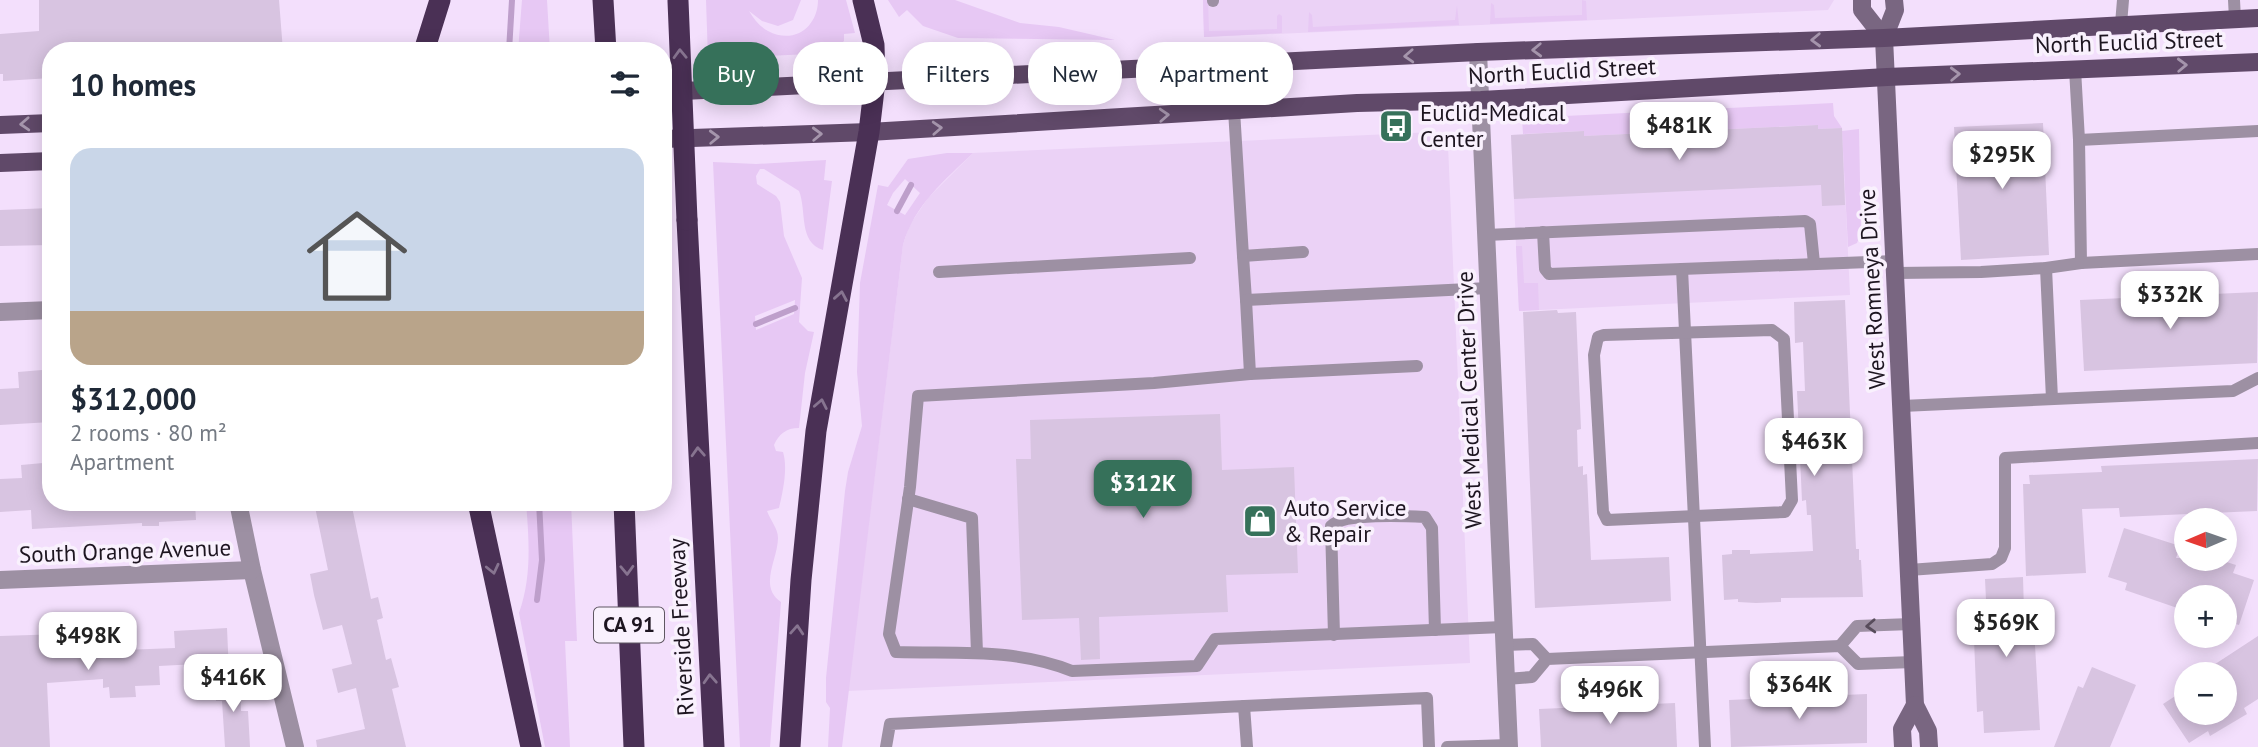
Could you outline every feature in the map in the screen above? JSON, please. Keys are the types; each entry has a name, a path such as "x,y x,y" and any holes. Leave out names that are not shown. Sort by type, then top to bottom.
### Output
{"highway":[{"path":"427,42 440,0"},
{"path":"863,0 873,42"},
{"name":"Riverside Freeway","path":"678,1 714,747"},
{"path":"603,2 605,42"},
{"path":"790,747 801,580 816,431 872,105"},
{"path":"480,511 531,747"},
{"name":"CA 91","path":"624,511 634,747"}],"main road":[{"name":"North Euclid Street","path":"888,80 1478,52 1884,38 2258,18"},
{"name":"North Euclid Street","path":"672,139 869,132 1234,110 1481,100 1886,77 2258,62"},
{"name":"North Euclid Street","path":"672,92 793,85"},
{"path":"0,125 42,123"},
{"path":"0,163 42,161"}],"street":[{"path":"1862,0 1862,10 1884,38"},
{"name":"West Romneya Drive","path":"1894,0 1895,10 1884,38 1915,705 1928,730 1929,747"},
{"name":"West Medical Center Drive","path":"1478,52 1509,746"},
{"path":"0,313 42,311"},
{"path":"240,511 296,747"},
{"name":"South Orange Avenue","path":"0,580 252,570"},
{"name":"West Romneya Drive","path":"1903,747 1902,729 1915,705"}],"lane":[{"path":"2122,24 2123,0"},
{"path":"2234,0 2235,19"},
{"path":"2075,69 2081,263"},
{"path":"1234,110 1250,374"},
{"path":"2079,140 2258,131"},
{"path":"1486,235 1805,221 1810,224 1814,264"},
{"path":"1543,232 1545,269 1549,274 1814,264 2046,268 2081,263 2258,254"},
{"path":"1243,256 1303,252"},
{"path":"939,272 1190,258"},
{"path":"2046,268 2052,399"},
{"path":"1682,269 1705,747"},
{"path":"1246,300 1489,288"},
{"path":"1772,331 1784,339 1792,500 1785,512 1615,520 1605,518 1595,344 1598,338 1604,335 1685,333 1772,331"},
{"path":"1417,366 918,396 908,499 889,634 897,652 998,653 1053,664 1072,671 1197,666 1215,639 1435,630 1504,636 1533,645 1547,659"},
{"path":"1902,406 2233,391 2258,378"},
{"path":"1909,570 1992,564 2001,558 2005,548 2005,458 2258,443"},
{"path":"908,499 972,518 976,653"},
{"path":"1334,635 1332,526 1343,519 1425,517 1432,527 1435,630"},
{"path":"1506,679 1532,677 1547,659 1840,646 1857,626 1912,624"},
{"path":"1840,646 1858,664 1913,662"},
{"path":"886,747 890,724 1427,698 1429,747"},
{"path":"1244,706 1247,747"},
{"path":"1447,747 1509,746"}],"shaded area":[{"path":"522,0 547,0 549,42 519,42"},
{"path":"706,0 801,0 793,20 778,26 762,21 749,11 765,29 787,36 803,31 809,25 817,10 818,0 846,0 855,33 844,34 843,42 793,42 793,55 779,56 779,42 707,42"},
{"path":"888,0 955,0 1020,23 1059,27 1115,40 958,38 923,26 907,10 899,17"},
{"path":"1203,0 1834,0 1828,10 1204,37"},
{"path":"1203,0 1208,0 1209,31 1277,29 1279,14 1282,16 1282,33 1204,37"},
{"path":"1582,0 1586,1 1587,20 1490,24 1491,3 1494,5 1495,18 1582,15"},
{"path":"1457,5 1459,25 1308,32 1309,12 1312,15 1313,27 1455,20"},
{"path":"1833,103 1834,116 1842,128 1818,129 1817,125 1584,136 1583,131 1523,134 1522,118"},
{"path":"1818,125 1818,129 1842,128 1850,295 1519,311 1511,135 1584,131 1585,136"},
{"path":"1859,129 1861,232 1857,243 1848,247 1842,131"},
{"path":"1434,132 1448,145 1470,663 848,691 903,245 909,226 928,198 973,153"},
{"path":"947,153 973,153 941,183 923,205 903,245 842,747 828,747 830,708 826,702 826,678 845,491 862,426 857,372 860,283 878,185 888,187 908,159","holes":["905,179 920,193 905,215 887,205"]},
{"path":"826,160 824,180 832,181 823,250 815,246 807,233 799,191 764,169 760,169 756,176 757,184 776,196 780,202 784,236 802,278 799,322 808,331 814,332 805,373 799,428 784,432 774,445 776,451 783,452 785,465 779,508 767,511 778,538 771,572 771,589 781,602 770,747 740,747 713,162 756,164","holes":["795,300 794,314 756,330 755,316"]},
{"path":"1516,246 1522,246 1524,283 1538,283 1539,310 1519,311"},
{"path":"527,511 571,511 577,641 565,641 570,747 545,747 519,613 526,586 529,544"}],"building":[{"path":"39,0 279,0 282,42 42,42 42,79 3,81 3,74 0,74 0,34 39,31"},
{"path":"2043,123 2049,255 1961,260 1954,127"},
{"path":"1818,125 1818,129 1842,128 1845,205 1822,206 1821,185 1514,199 1511,135 1584,131 1584,136"},
{"path":"42,208 42,245 0,246 0,210"},
{"path":"2258,292 2257,363 2084,371 2080,300"},
{"path":"1845,300 1856,549 1859,549 1861,560 1863,597 1781,598 1781,602 1756,603 1738,602 1738,599 1724,600 1722,555 1732,554 1732,550 1750,550 1750,554 1813,551 1811,515 1807,515 1806,500 1802,501 1797,391 1805,391 1803,342 1795,343 1794,302"},
{"path":"1557,310 1558,313 1576,312 1581,429 1577,430 1578,467 1583,466 1583,475 1587,474 1591,560 1669,557 1671,601 1535,608 1523,312"},
{"path":"42,370 42,423 0,425 0,389 19,388 18,372"},
{"path":"1220,414 1222,470 1294,467 1298,573 1226,575 1228,612 1099,617 1100,659 1081,660 1079,618 1022,620 1016,459 1031,459 1030,420"},
{"path":"2258,459 2257,511 2237,512 2237,508 2174,508 2174,515 2120,517 2119,508 2082,509 2086,573 2026,576 2023,484 2030,484 2029,475 2102,472 2101,466"},
{"path":"42,463 42,511 196,511 196,520 159,522 159,526 142,526 142,523 32,529 31,510 0,512 0,479 22,478 21,465"},
{"path":"316,511 353,511 371,599 378,597 383,618 377,620 386,660 391,658 399,687 392,689 406,747 317,747 316,740 365,729 356,688 338,693 332,669 352,664 342,625 323,630 314,595 310,574 328,570"},
{"path":"2124,528 2174,544 2174,571 2234,571 2233,573 2254,580 2239,625 2237,585 2174,585 2174,607 2125,590 2127,583 2108,577"},
{"path":"2023,577 2024,612 2033,611 2040,730 1984,733 1983,711 1977,712 1973,615 1979,615 1978,600 1986,600 1985,579"},
{"path":"227,628 229,673 198,674 197,664 159,666 160,685 135,686 136,697 110,698 109,687 103,688 103,679 47,683 50,747 0,747 0,636 124,632 124,650 175,648 174,631"},
{"path":"2258,636 2258,699 2244,708 2247,714 2237,720 2237,662 2218,662"},
{"path":"2092,667 2136,685 2110,747 2054,747 2078,686 2083,688"},
{"path":"240,679 241,711 248,711 250,747 225,747 222,701 216,701 215,680"},
{"path":"1867,694 1867,743 1731,747 1729,700"},
{"path":"2174,697 2174,720 2163,704"},
{"path":"1675,703 1677,747 1541,747 1539,709"},
{"path":"2177,725 2228,725 2210,736 2208,731 2189,743"}],"waterway":[{"path":"510,42 512,0"},
{"path":"897,211 911,185"},
{"path":"756,324 795,308"},
{"path":"537,600 542,560 539,511"}],"place":[{"name":"Euclid-Medical Center","path":"1396,126"},
{"name":"Auto Service & Repair","path":"1260,521"}]}
